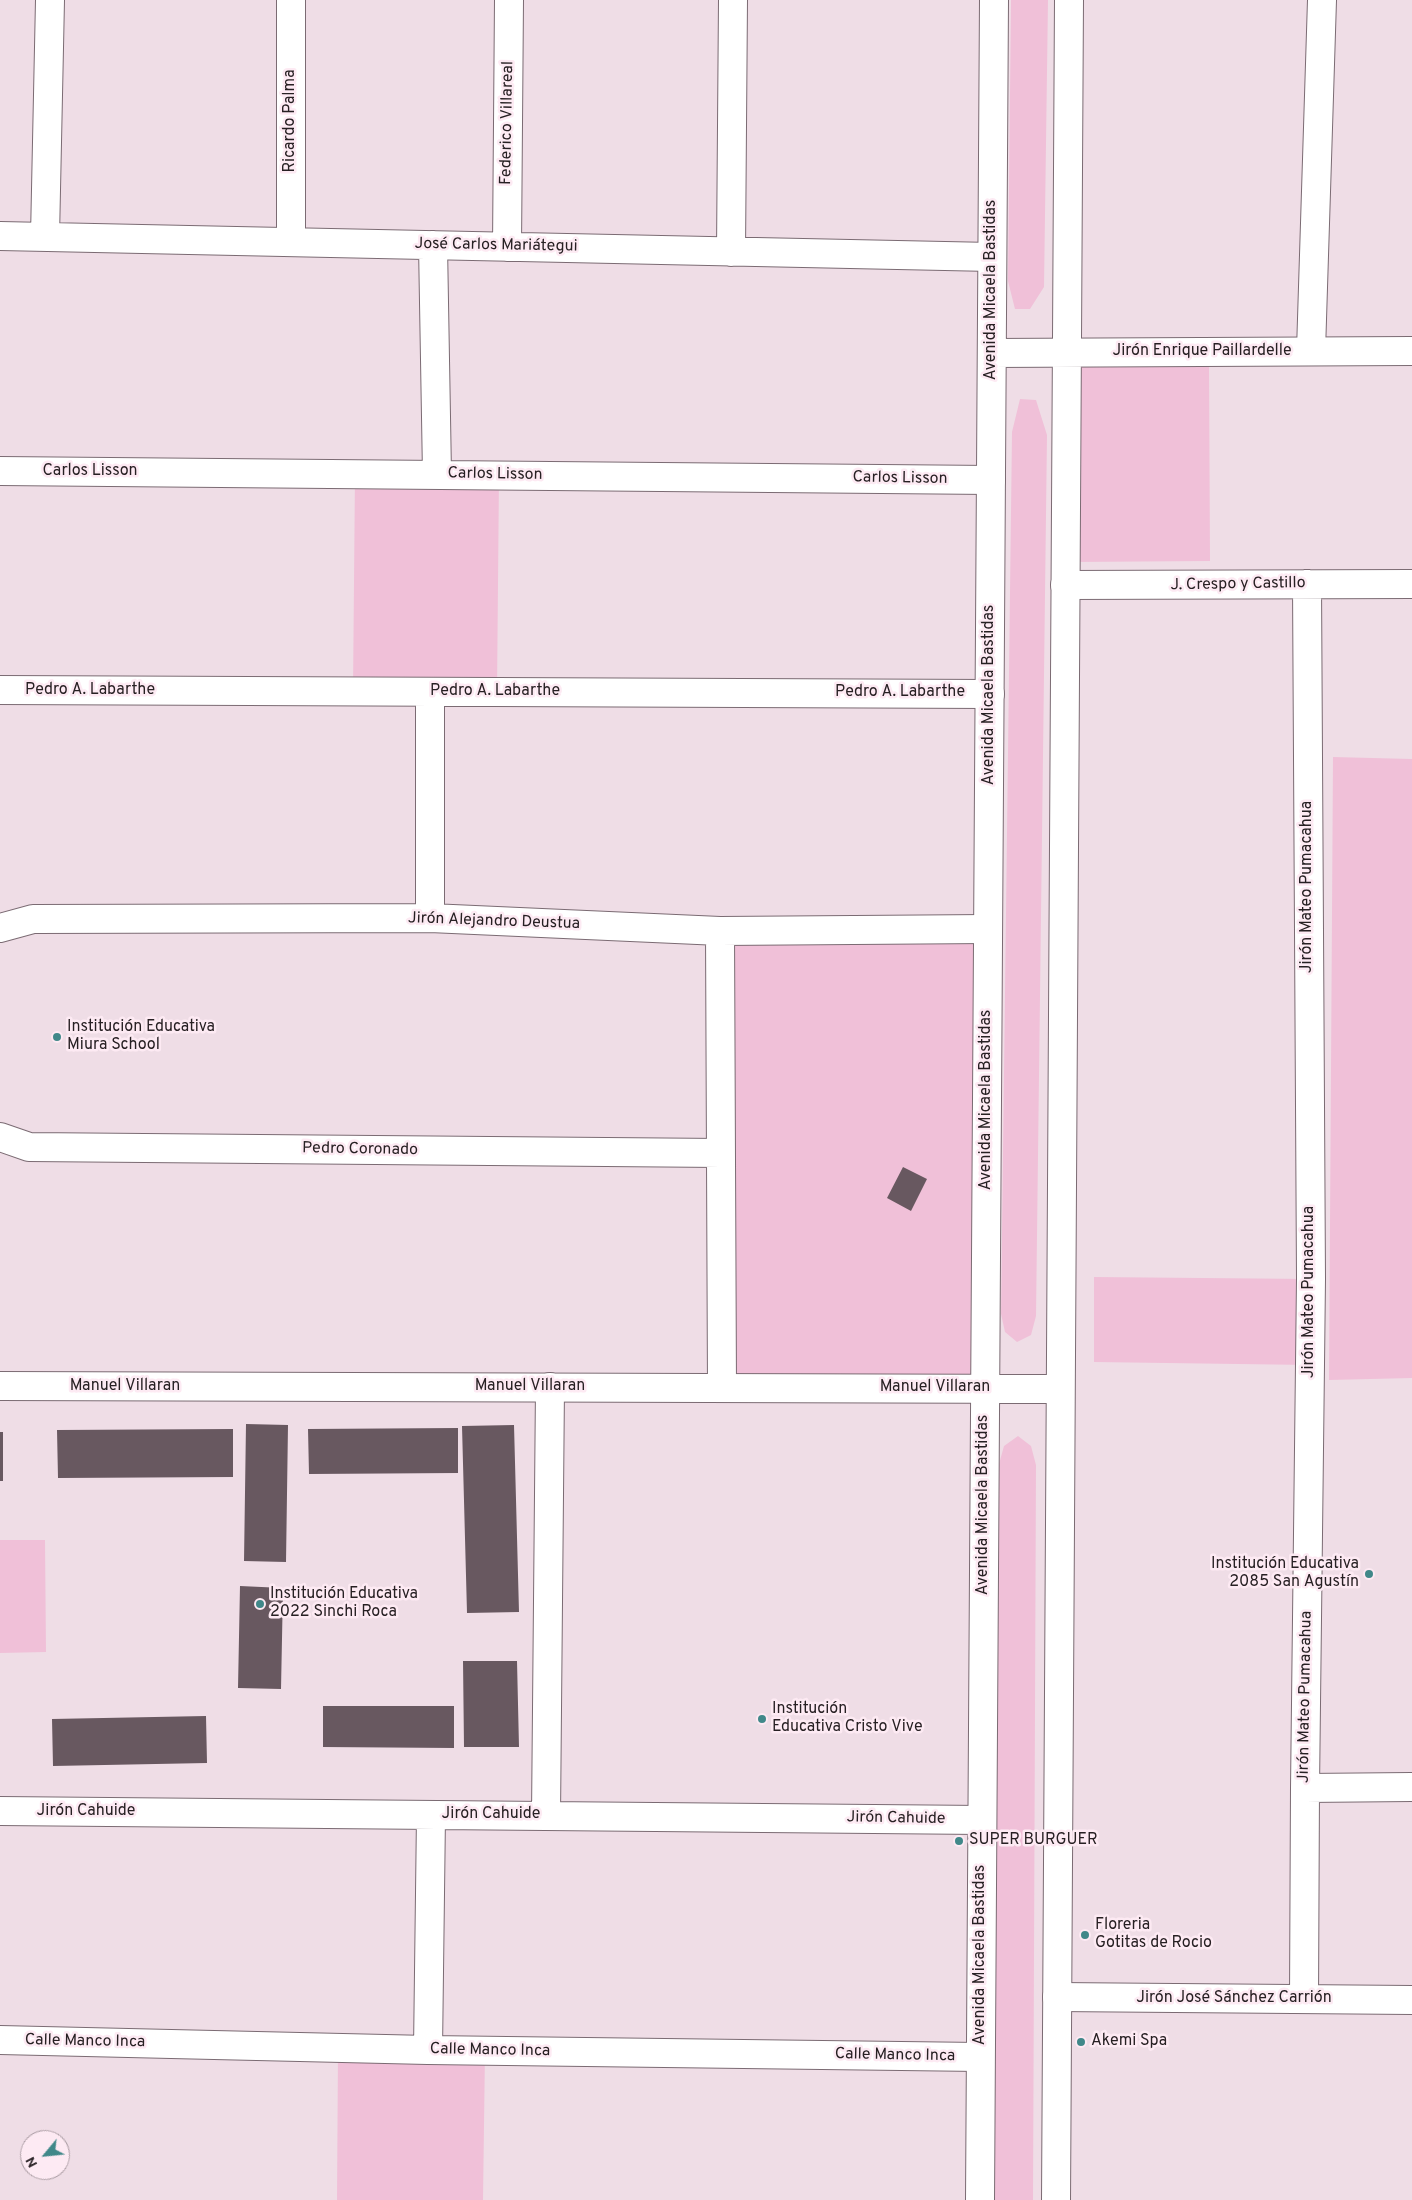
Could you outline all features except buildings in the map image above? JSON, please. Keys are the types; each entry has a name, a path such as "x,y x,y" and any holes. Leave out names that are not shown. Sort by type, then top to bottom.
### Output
{"street":[{"path":"45,236 50,0"},
{"name":"Ricardo Palma","path":"291,0 291,242"},
{"name":"Federico Villareal","path":"507,247 509,0"},
{"path":"731,252 733,0"},
{"name":"Avenida Micaela Bastidas","path":"980,2200 994,0"},
{"path":"1056,2200 1069,0"},
{"path":"1311,351 1322,0"},
{"name":"José Carlos Mariátegui","path":"0,236 992,257"},
{"path":"433,245 437,474"},
{"name":"Jirón Enrique Paillardelle","path":"992,353 1412,351"},
{"name":"Carlos Lisson","path":"0,471 991,480"},
{"name":"Jirón Mateo Pumacahua","path":"1304,1999 1304,1788 1310,1308 1307,584"},
{"name":"J. Crespo y Castillo","path":"1065,585 1412,584"},
{"name":"Pedro A. Labarthe","path":"0,690 990,694"},
{"path":"430,692 430,918"},
{"name":"Jirón Alejandro Deustua","path":"0,928 33,919 430,918 720,931 988,929"},
{"path":"720,931 722,1388"},
{"name":"Pedro Coronado","path":"0,1137 29,1147 721,1153"},
{"name":"Manuel Villaran","path":"0,1386 1060,1389"},
{"path":"546,1816 550,1387"},
{"path":"1304,1788 1412,1787"},
{"name":"Jirón Cahuide","path":"0,1811 982,1820"},
{"path":"428,2050 431,1815"},
{"name":"Jirón José Sánchez Carrión","path":"1057,1998 1412,2000"},
{"name":"Calle Manco Inca","path":"0,2040 428,2050 980,2057"}],"shaded area":[{"path":"1011,0 1048,0 1044,287 1030,309 1015,309 1008,281"},
{"path":"1070,364 1209,364 1210,561 1072,562"},
{"path":"1020,399 1036,400 1047,435 1036,1316 1031,1335 1017,1342 1005,1332 1001,1314 1012,432"},
{"path":"355,473 499,475 497,692 353,691"},
{"path":"1333,757 1412,759 1412,1378 1329,1380"},
{"path":"988,929 985,1388 722,1388 720,931"},
{"path":"1094,1277 1311,1279 1310,1365 1094,1362"},
{"path":"1018,1436 1031,1446 1036,1465 1033,2200 994,2200 999,1464 1004,1446"},
{"path":"0,1540 45,1540 46,1652 0,1653"},
{"path":"338,2049 485,2051 483,2200 337,2200"}],"place":[{"name":"Institución Educativa Miura School","path":"57,1037"},
{"name":"Institución Educativa 2085 San Agustín","path":"1369,1574"},
{"name":"Institución Educativa 2022 Sinchi Roca","path":"260,1604"},
{"name":"Institución Educativa Cristo Vive","path":"762,1719"},
{"name":"SUPER BURGUER","path":"959,1841"},
{"name":"Floreria Gotitas de Rocio","path":"1085,1935"},
{"name":"Akemi Spa","path":"1081,2042"}]}
